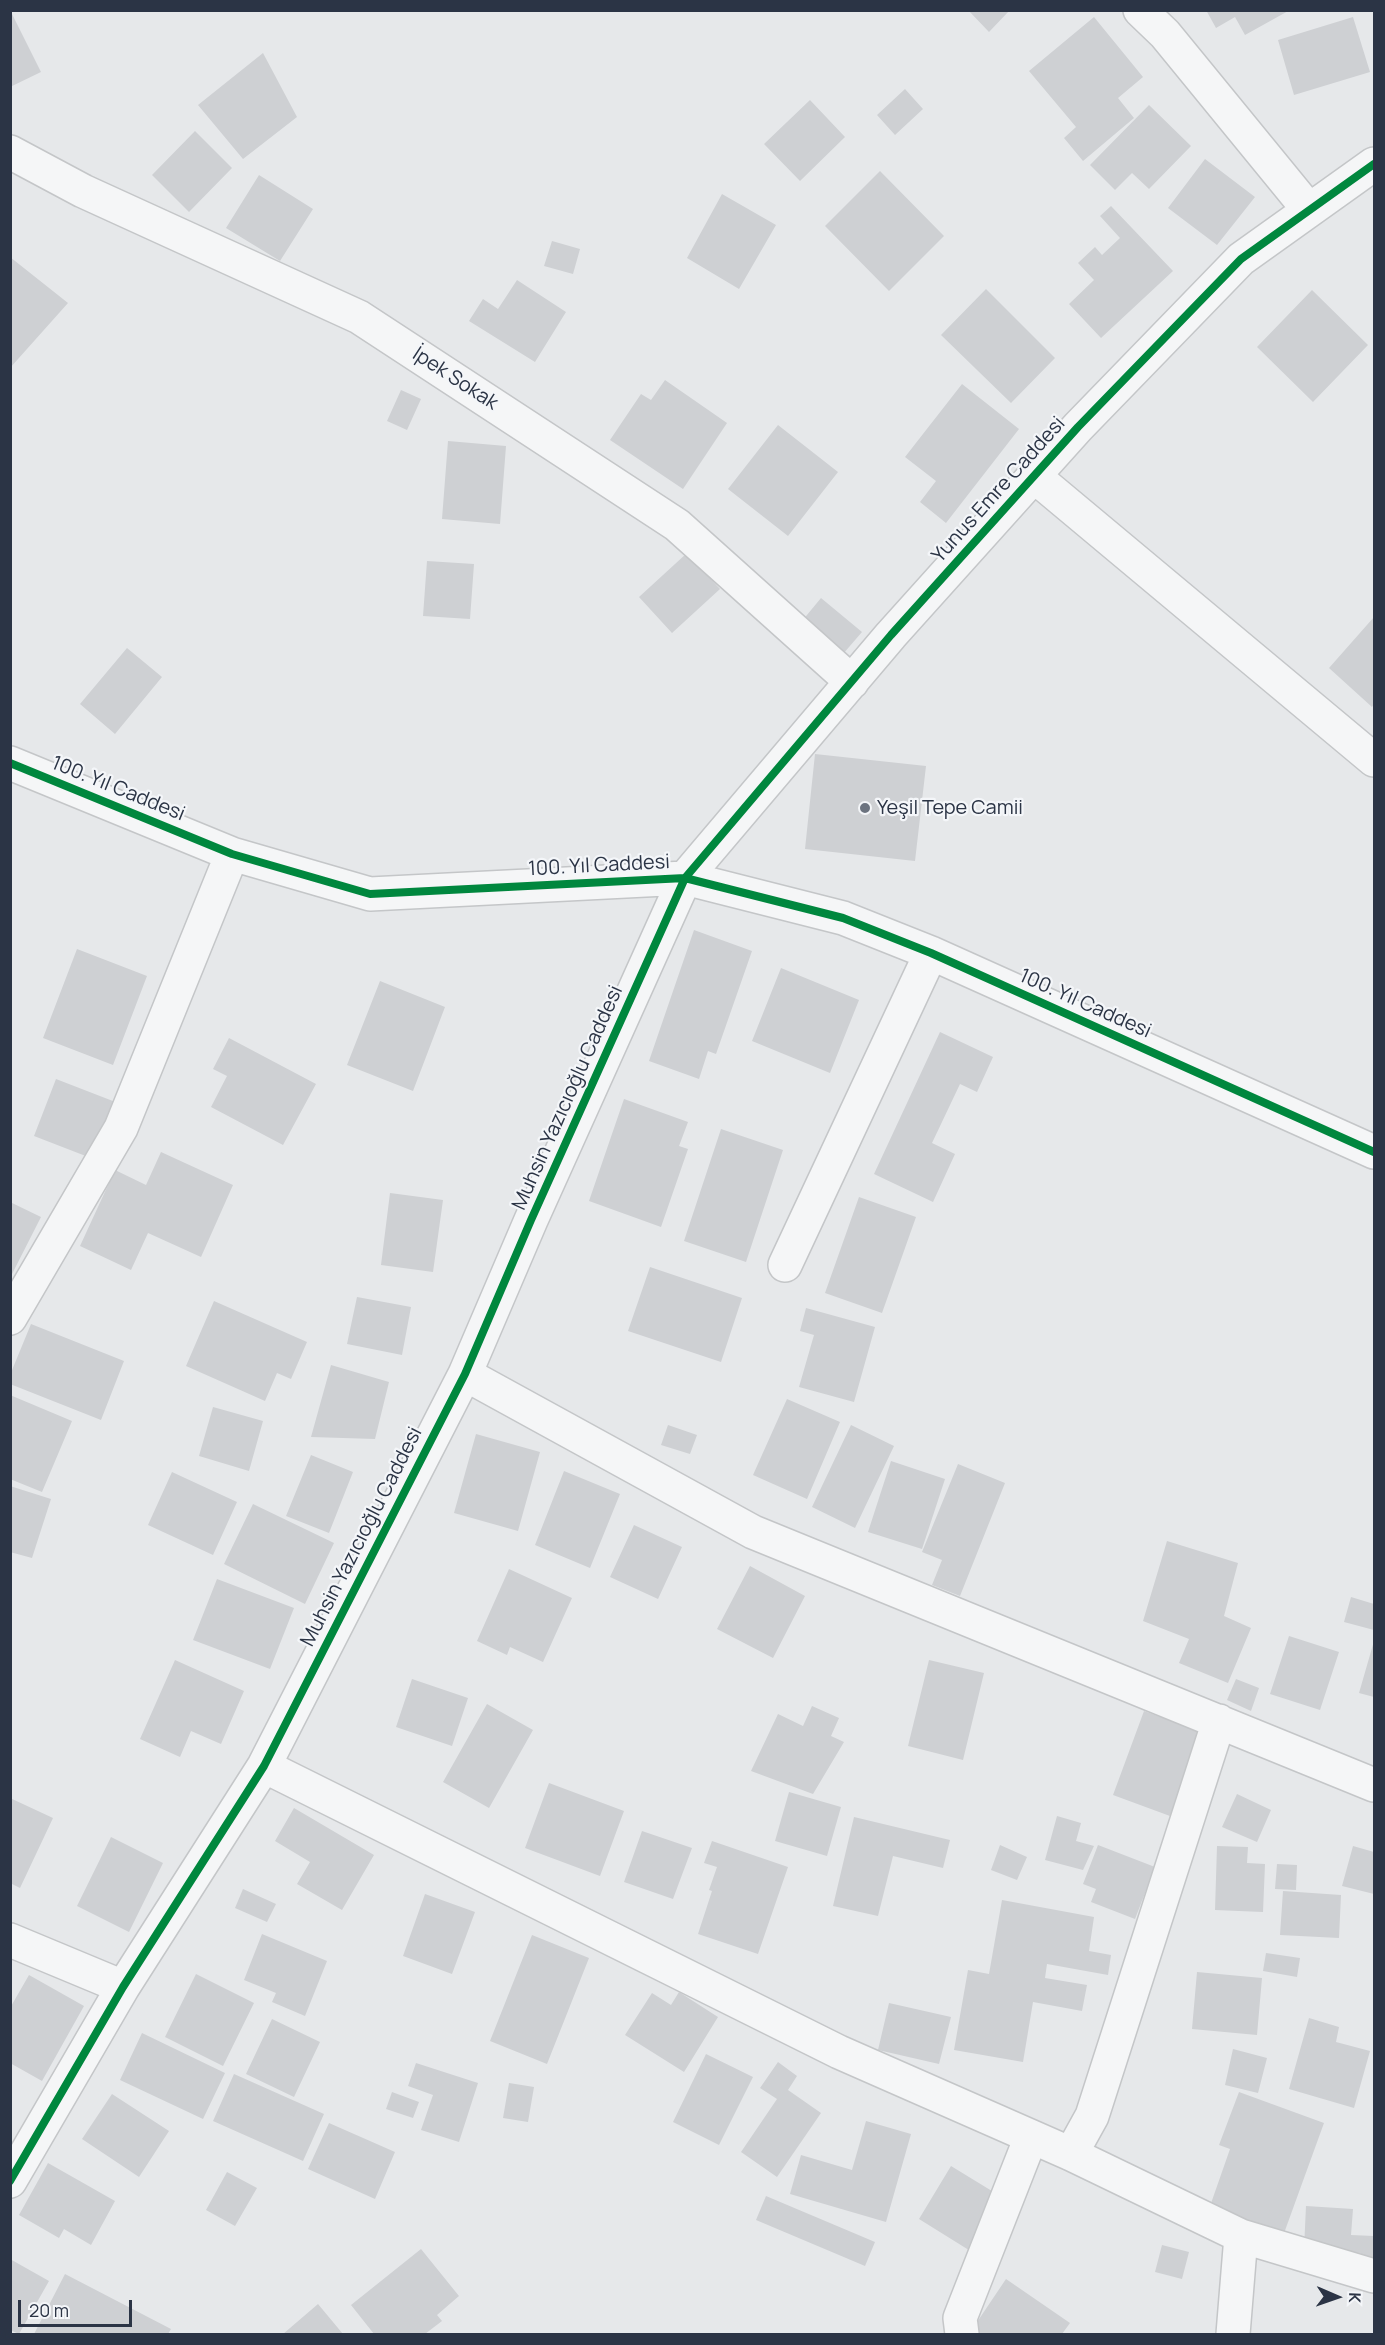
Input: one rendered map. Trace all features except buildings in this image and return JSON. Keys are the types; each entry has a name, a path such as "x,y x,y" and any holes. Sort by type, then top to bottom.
{"street":[{"path":"1140,10 1165,34 1309,210"},
{"name":"İpek Sokak","path":"10,152 83,191 359,316 677,525 852,682"},
{"name":"Yunus Emre Caddesi","path":"685,878 891,635 1078,427 1240,259 1374,164"},
{"path":"1034,476 1374,760"},
{"name":"100. Yıl Caddesi","path":"10,763 232,854 370,894 685,878 843,918 931,953 1374,1152"},
{"path":"10,1318 121,1128 232,854"},
{"name":"Muhsin Yazıcıoğlu Caddesi","path":"10,2181 123,1987 264,1766 465,1374 531,1220 685,878"},
{"path":"785,1265 931,953"},
{"path":"465,1374 753,1532 1374,1785"},
{"path":"1071,2154 1092,2115 1219,1721"},
{"path":"264,1766 839,2052 1071,2154 1241,2236 1374,2276"},
{"path":"10,1940 123,1987"},
{"path":"962,2334 960,2318 1031,2137"},
{"path":"1233,2334 1241,2236"}],"cycle path":[{"path":"10,2181 123,1987 264,1766 465,1374 531,1220 685,878 891,635 1078,427 1241,259 1374,164"},
{"path":"10,763 232,854 370,894 685,878 843,918 931,953 1374,1152"}],"place":[{"name":"Yeşil Tepe Camii","path":"865,808"}]}
